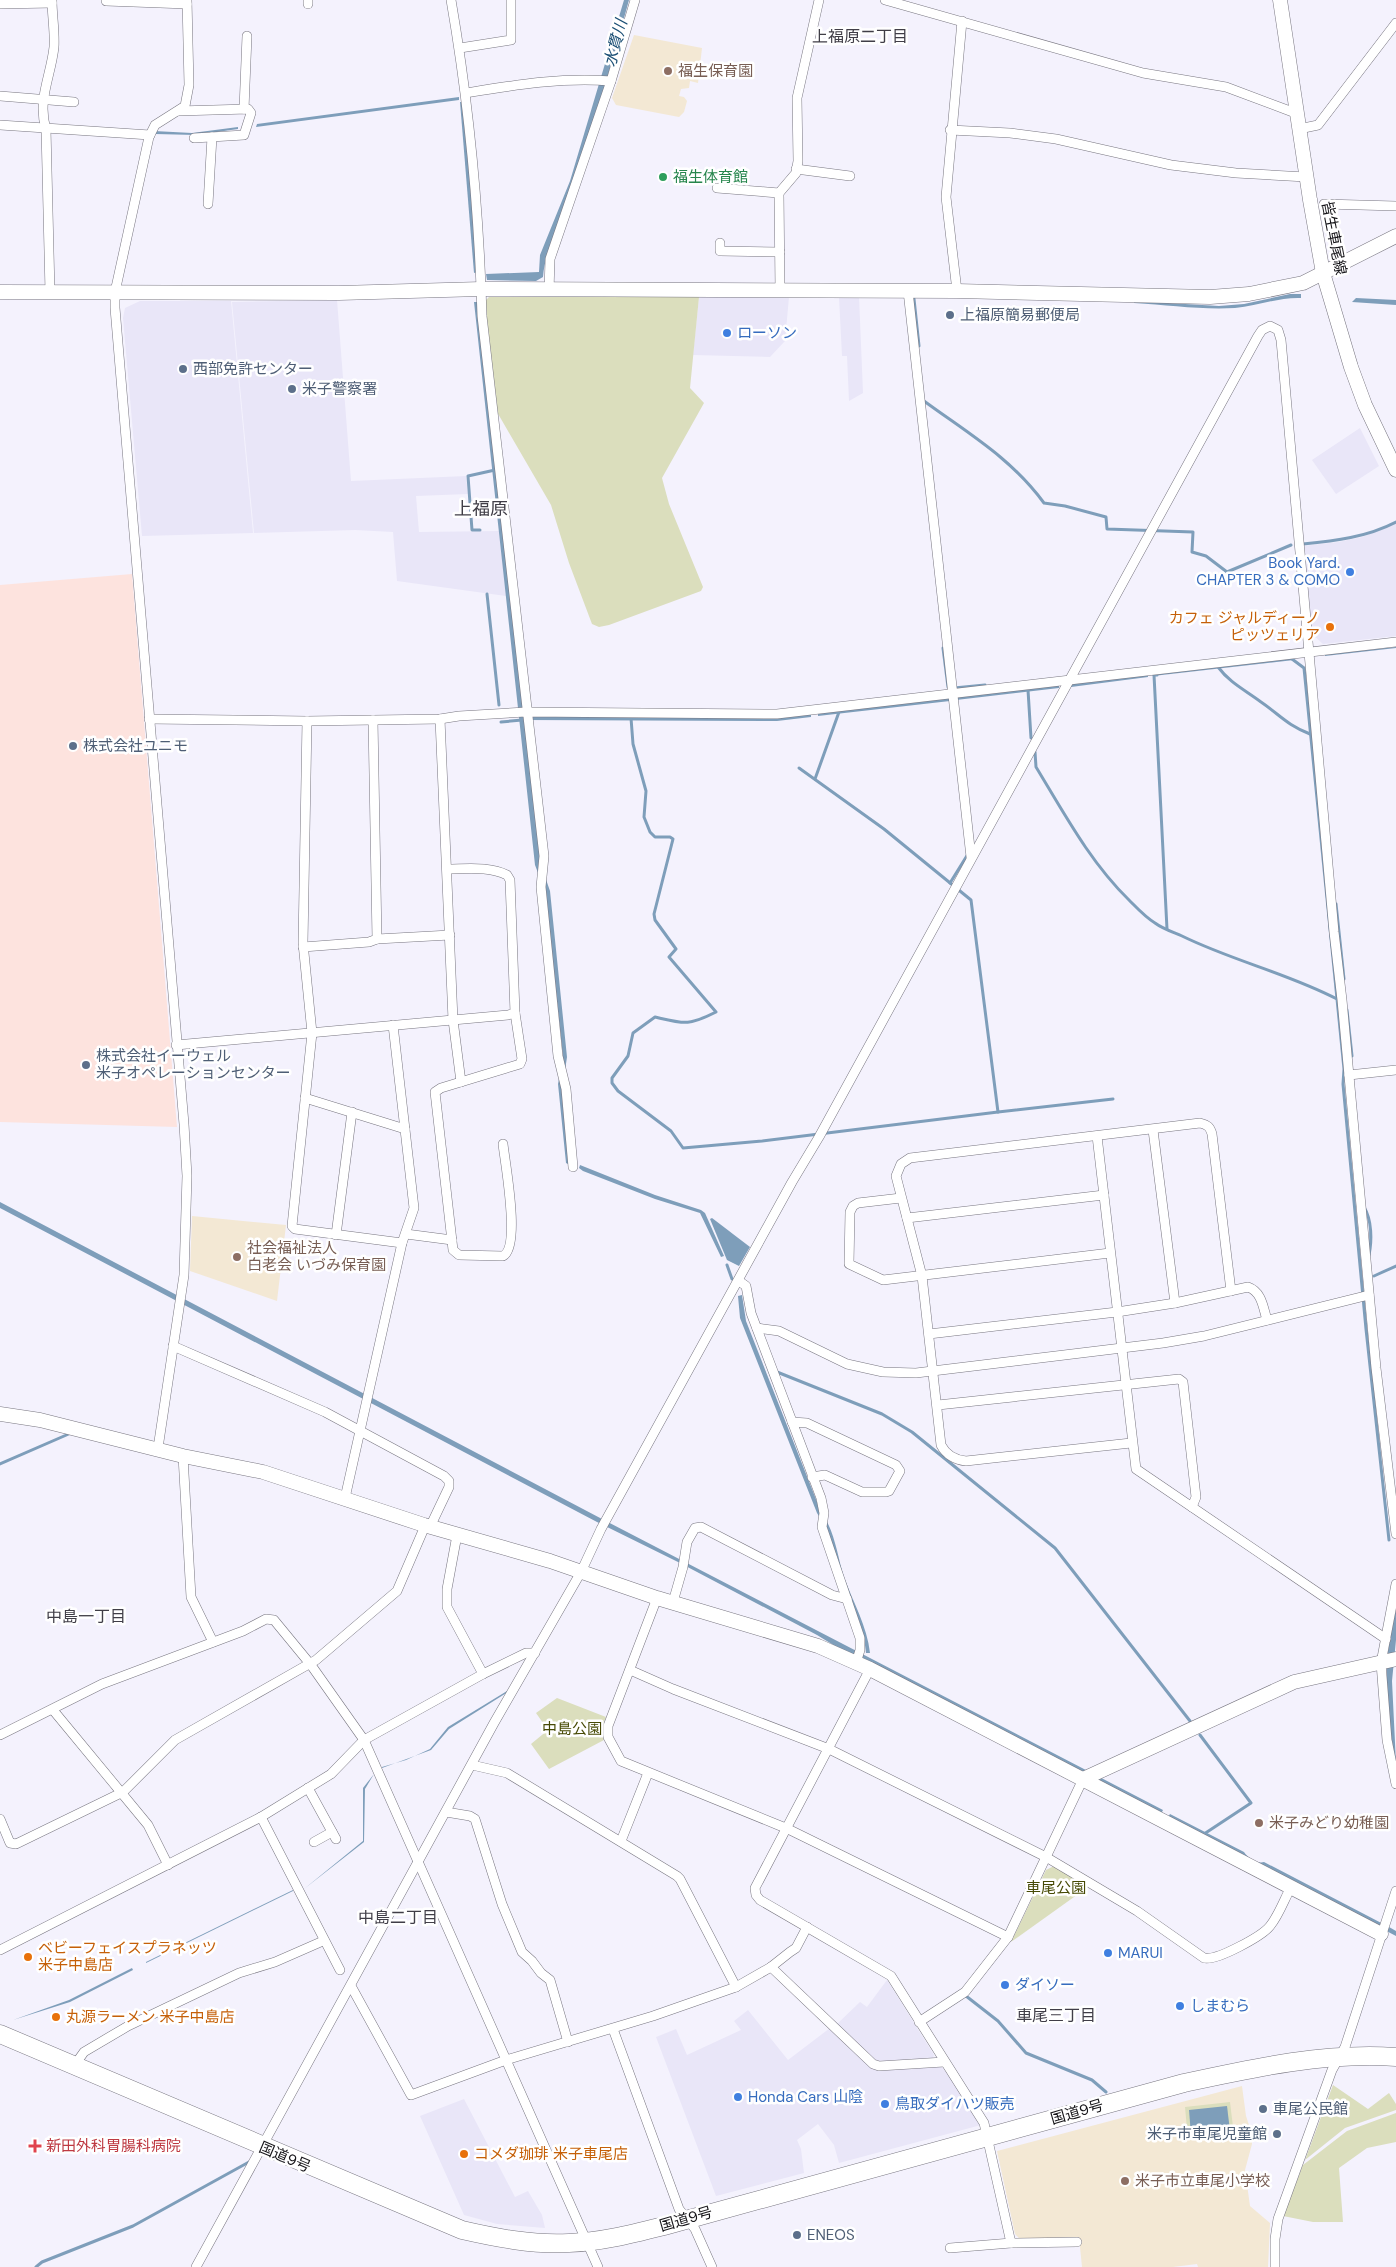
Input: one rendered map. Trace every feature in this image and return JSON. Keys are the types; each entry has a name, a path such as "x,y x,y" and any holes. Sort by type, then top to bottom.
{"highway":[{"name":"国道9号","path":"0,2034 262,2147 462,2230 534,2242 586,2242 614,2238 1184,2083 1245,2070 1340,2057 1396,2057"}],"street":[{"path":"451,0 466,93 482,316 544,867 541,887 560,1062 565,1079 573,1167"},
{"path":"460,48 511,40 511,0"},
{"path":"549,291 550,259 611,81 635,0"},
{"path":"780,291 779,193 796,173 797,98 819,0"},
{"path":"885,0 922,5 962,21 1143,72 1226,87 1298,114"},
{"name":"皆生車尾線","path":"1280,0 1306,177 1323,273 1350,367 1365,405 1396,470"},
{"path":"0,4 52,1 54,48 43,98 43,119 46,129 50,292"},
{"path":"106,1 187,2 189,85 185,106 155,125 150,135 115,292 187,1176 184,1275 158,1448"},
{"path":"957,291 946,197 950,130 962,21"},
{"path":"1299,129 1318,125 1396,23"},
{"path":"244,109 247,36"},
{"path":"466,93 546,81 611,81"},
{"path":"0,96 74,102"},
{"path":"178,110 248,109 252,117 244,135 194,138"},
{"path":"0,125 150,135"},
{"path":"950,130 1010,133 1056,139 1172,165 1306,177"},
{"path":"208,204 212,137"},
{"path":"796,169 850,176"},
{"path":"718,188 779,193"},
{"path":"1324,204 1396,206"},
{"path":"0,292 957,291 1210,297 1274,290 1302,283 1396,236"},
{"path":"720,242 720,250 780,252"},
{"path":"908,291 951,694 971,857"},
{"path":"196,2267 472,1765 581,1572 607,1519 792,1182 820,1137 971,857 1258,336 1262,330 1270,326 1278,330 1281,340 1334,932 1369,1295 1396,1534"},
{"path":"150,719 307,721 440,719 516,712 527,716 777,714 1396,642"},
{"path":"440,719 453,1020 461,1082"},
{"path":"373,720 377,939"},
{"path":"307,721 304,948 312,1033 292,1226 295,1229 336,1234 452,1240"},
{"path":"447,870 476,869 501,872 508,875 511,899 516,1012 522,1056 520,1064 436,1090 435,1098 452,1240 454,1252 462,1256 503,1256 507,1254 512,1225 504,1144"},
{"path":"304,948 369,942 377,939 450,935"},
{"path":"176,1045 453,1020 516,1012"},
{"path":"345,1498 404,1239 414,1208 393,1025"},
{"path":"1349,1075 1396,1070"},
{"path":"305,1098 405,1129"},
{"path":"336,1234 352,1112"},
{"path":"1132,1443 966,1461 959,1460 946,1452 942,1445 922,1276 896,1176 901,1164 910,1158 1200,1123 1206,1124 1210,1128 1231,1291"},
{"path":"1153,1130 1175,1303"},
{"path":"1097,1136 1136,1468 1386,1640"},
{"path":"907,1218 1104,1195"},
{"path":"901,1198 858,1203 853,1206 850,1212 849,1264 883,1280 1110,1254"},
{"path":"739,1281 746,1286 757,1328 821,1498 823,1518 860,1638 858,1656"},
{"path":"928,1334 1117,1312 1175,1303 1248,1287 1260,1296 1267,1320"},
{"path":"757,1328 779,1331 847,1364 868,1370 898,1374 1121,1348 1204,1336 1369,1295"},
{"path":"0,1819 10,1843 16,1844 123,1792 175,1740 311,1664 352,1632 397,1591 428,1526 450,1487 449,1481 325,1412 173,1346"},
{"path":"938,1405 1179,1379 1183,1382 1196,1497 1192,1508"},
{"path":"0,1414 40,1420 158,1448 183,1456 263,1472 428,1526 581,1572 657,1598 858,1656 870,1669 1290,1887 1383,1927"},
{"path":"792,1422 807,1423 896,1464 900,1471 889,1491 886,1492 862,1492 825,1475 812,1477"},
{"path":"183,1456 191,1597 213,1642"},
{"path":"672,1602 687,1542 695,1528 704,1528 832,1595 847,1599"},
{"path":"457,1535 447,1589 448,1607 483,1674"},
{"path":"1396,1584 1381,1663 1387,1740 1396,1784"},
{"path":"657,1598 608,1726 607,1733 621,1761 788,1829 1008,1937"},
{"path":"0,1735 102,1684 244,1631 266,1619 274,1620 311,1664 364,1740 598,2267"},
{"path":"0,1950 261,1817 331,1774 364,1740 483,1674 526,1653 535,1653"},
{"path":"919,2022 965,1992 1008,1937 1082,1779 1294,1682 1396,1659"},
{"path":"870,1669 788,1829 755,1888 755,1892 760,1900 891,1976 984,2123 1011,2243"},
{"path":"630,1670 673,1689 828,1749 1046,1857 1137,1911 1201,1957 1208,1959 1220,1956 1266,1930 1274,1920 1290,1887"},
{"path":"53,1710 123,1792 148,1825 168,1865"},
{"path":"472,1765 507,1773 621,1841 680,1880 736,1987"},
{"path":"621,1841 648,1773"},
{"path":"308,1788 334,1836 314,1842"},
{"path":"446,1812 470,1816 475,1820 502,1904 518,1944 522,1952 550,1980 568,2042"},
{"path":"261,1817 323,1941 340,1970"},
{"path":"1275,2267 1275,2239 1278,2219 1332,2070 1340,2057 1396,1891"},
{"path":"351,1986 411,2095 506,2060 613,2029 736,1987 771,1967 796,1948 806,1927"},
{"path":"74,2066 84,2052 128,2026 239,1973 274,1962 323,1941"},
{"path":"771,1967 873,2064 879,2066 944,2062"},
{"path":"613,2029 668,2183 679,2209 695,2229 712,2267"},
{"path":"950,2248 1011,2243 1077,2242"}],"shaded area":[{"path":"634,35 702,48 698,83 690,81 689,88 681,89 679,96 684,97 687,101 684,112 679,117 616,105 612,98"},
{"path":"859,296 863,393 849,401 847,356 842,356 839,297"},
{"path":"699,297 789,297 785,341 770,357 693,355"},
{"name":"米子警察署","path":"337,300 351,481 466,476 468,494 416,496 419,532 499,531 506,596 397,581 393,532 355,530 254,533 232,302"},
{"name":"西部免許センター","path":"140,301 231,301 253,533 142,536 123,318 125,308"},
{"path":"1360,428 1379,466 1336,494 1312,460"},
{"name":"Book Yard. CHAPTER 3 & COMO","path":"1396,523 1396,636 1323,644 1312,634 1302,546 1362,537"},
{"name":"株式会社ユニモ","path":"132,574 177,1127 0,1122 0,585"},
{"name":"社会福祉法人 白老会 いづみ保育園","path":"192,1216 286,1225 277,1301 190,1271"},
{"path":"887,1980 934,2055 932,2060 876,2062 835,2026 860,2002 867,2007"},
{"path":"748,2010 788,2060 830,2028 871,2067 941,2066 981,2125 839,2163 834,2145 818,2124 797,2140 801,2149 804,2173 716,2196 656,2037 676,2029 687,2055 741,2030 734,2021"},
{"name":"米子市立車尾小学校","path":"1242,2086 1246,2116 1252,2134 1252,2144 1245,2170 1250,2206 1270,2223 1268,2267 1198,2267 1197,2264 1173,2267 1082,2267 1079,2237 1021,2240 1015,2234 997,2151"},
{"name":"コメダ珈琲 米子車尾店","path":"464,2099 515,2197 528,2191 542,2215 545,2228 497,2224 464,2215 420,2116"}],"green space":[{"path":"489,297 699,297 690,388 704,403 662,478 669,504 703,587 701,591 609,625 599,627 592,624 569,563 551,505 497,412 486,316 486,300"},
{"name":"中島公園","path":"557,1698 606,1717 600,1733 604,1740 549,1769 531,1744 548,1730 536,1713"},
{"name":"車尾公園","path":"1054,1866 1088,1887 1011,1942 1046,1870"},
{"path":"1333,2085 1368,2109 1389,2093 1396,2104 1396,2110 1345,2128 1305,2160"},
{"path":"1230,2102 1234,2135 1188,2140 1185,2107"},
{"path":"1396,2113 1396,2142 1367,2148 1339,2168 1343,2222 1313,2222 1283,2216 1303,2165 1347,2131"}],"water":[{"name":"水貫川","path":"624,0 629,0 601,99 570,198 547,257 543,277 536,281 487,280 486,274 539,272 540,255 570,181"},
{"path":"459,97 459,100 256,127 257,124"},
{"path":"460,102 464,102 477,272 474,273"},
{"path":"238,127 238,129 196,135 155,134 154,131 192,133"},
{"path":"1290,294 1301,294 1301,298 1284,299 1235,308 1198,308 1134,303 1134,301 1219,306 1244,304"},
{"path":"1356,298 1396,300 1396,305 1352,302"},
{"path":"474,302 479,302 525,708 811,714 811,717 777,721 524,720 541,865 550,891 567,1057 563,1084 571,1161 568,1164 566,1163 558,1084 563,1057 545,891 535,865"},
{"path":"1396,648 1325,656 1325,654"},
{"path":"1293,658 1294,660 1153,676 1152,674"},
{"path":"1148,674 1148,677 1071,687 1070,684"},
{"path":"1059,685 1059,688 956,700 956,697"},
{"path":"949,698 950,701 818,716 818,713"},
{"path":"580,1165 655,1195 701,1210 705,1213 724,1256 721,1257 700,1213 655,1199 583,1171 579,1168"},
{"path":"0,1202 602,1519 1163,1810 1161,1814 835,1646 678,1562 597,1522 0,1208"},
{"path":"712,1218 750,1247 739,1266 727,1260 710,1219"},
{"path":"742,1295 746,1321 821,1512 833,1535 844,1577 866,1633 870,1653 866,1653 860,1623 828,1535 817,1513 740,1318 738,1296"},
{"path":"1396,1609 1396,1640 1392,1681 1396,1763 1389,1722 1387,1664"},
{"path":"508,1692 449,1729 431,1750 415,1756 430,1749 448,1727"},
{"path":"374,1774 365,1789 364,1842 304,1889 363,1841 363,1788"},
{"path":"1170,1814 1244,1852 1253,1860 1264,1862 1389,1927 1396,1931 1396,1936 1168,1817"},
{"path":"293,1891 146,1963 146,1962"},
{"path":"132,1968 133,1970 70,2002 13,2020 69,2000"},
{"path":"1227,2106 1230,2131 1191,2135 1189,2110"}],"waterway":[{"path":"914,299 919,346"},
{"path":"924,401 988,447 1018,473 1044,503 1065,506 1106,517 1107,529 1193,532 1192,552 1206,556 1227,572 1291,545"},
{"path":"480,530 472,530 468,476 495,470"},
{"path":"1303,544 1362,535 1396,522"},
{"path":"487,594 499,705"},
{"path":"943,648 948,687"},
{"path":"1292,659 1304,668 1344,1069 1343,1084 1366,1329 1389,1540"},
{"path":"1218,667 1233,682 1284,720 1310,734"},
{"path":"1157,675 1154,675 1167,929"},
{"path":"954,688 985,685"},
{"path":"1028,690 1031,738"},
{"path":"815,779 839,712"},
{"path":"631,718 633,744 646,791 644,817 650,832 655,837 670,837 673,839 654,914 655,920 676,949 669,957 716,1012 692,1022 680,1022 655,1017 633,1033 628,1056 612,1078 612,1083 618,1091 671,1131 683,1148 762,1141 998,1112"},
{"path":"501,722 522,720"},
{"path":"1035,752 1036,767 1090,853 1115,885 1148,918 1165,929 1201,945 1299,982 1337,999"},
{"path":"799,768 884,829 971,900 998,1112 1113,1099"},
{"path":"950,883 968,854"},
{"path":"1336,904 1344,979"},
{"path":"1347,1010 1352,1056"},
{"path":"1364,1207 1369,1218 1371,1231 1369,1255"},
{"path":"727,1265 732,1279"},
{"path":"1374,1276 1396,1266"},
{"path":"777,1372 882,1414 912,1432 1055,1548 1190,1721"},
{"path":"0,1464 71,1433"},
{"path":"1200,1735 1251,1803 1204,1834"},
{"path":"966,1996 998,2021 1026,2053 1092,2080 1106,2092"},
{"path":"36,2267 42,2262 133,2226 249,2162"}],"place":[{"name":"福生保育園","path":"668,71"},
{"name":"福生体育館","path":"663,177"},
{"name":"上福原簡易郵便局","path":"950,315"},
{"name":"ローソン","path":"727,333"},
{"name":"西部免許センター","path":"183,369"},
{"name":"米子警察署","path":"292,389"},
{"name":"Book Yard. CHAPTER 3 & COMO","path":"1350,572"},
{"name":"カフェ ジャルディーノ ピッツェリア","path":"1330,627"},
{"name":"株式会社ユニモ","path":"73,746"},
{"name":"株式会社イーウェル 米子オペレーションセンター","path":"86,1065"},
{"name":"社会福祉法人 白老会 いづみ保育園","path":"237,1257"},
{"name":"米子みどり幼稚園","path":"1259,1823"},
{"name":"MARUI","path":"1108,1953"},
{"name":"ベビーフェイスプラネッツ 米子中島店","path":"28,1957"},
{"name":"ダイソー","path":"1005,1985"},
{"name":"しまむら","path":"1180,2006"},
{"name":"丸源ラーメン 米子中島店","path":"56,2017"},
{"name":"Honda Cars 山陰","path":"738,2097"},
{"name":"鳥取ダイハツ販売","path":"885,2104"},
{"name":"車尾公民館","path":"1263,2109"},
{"name":"米子市車尾児童館","path":"1277,2134"},
{"name":"新田外科胃腸科病院","path":"35,2146"},
{"name":"コメダ珈琲 米子車尾店","path":"464,2154"},
{"name":"米子市立車尾小学校","path":"1125,2181"},
{"name":"ENEOS","path":"797,2235"}],"district":[{"name":"上福原二丁目","path":"860,36"},
{"name":"上福原","path":"481,509"},
{"name":"中島一丁目","path":"86,1616"},
{"name":"中島二丁目","path":"398,1917"},
{"name":"車尾三丁目","path":"1056,2015"}]}
